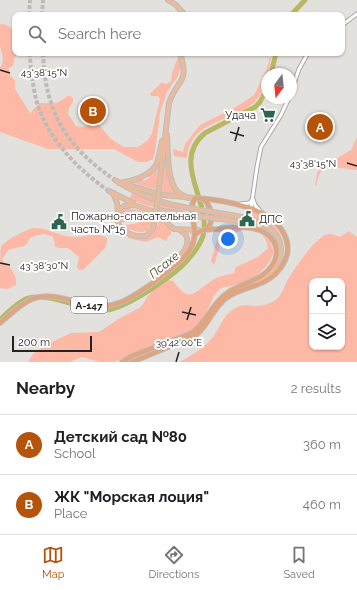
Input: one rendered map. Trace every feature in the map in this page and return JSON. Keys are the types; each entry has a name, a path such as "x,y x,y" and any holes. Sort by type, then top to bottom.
{"highway":[{"path":"132,362 195,336 201,331 223,301 237,292 264,282 275,274 286,258 288,248 286,237 282,230 263,214 238,204 195,198"},
{"name":"А-147","path":"0,323 32,299 55,297 95,306 112,305 124,301 139,292 175,264 190,249 195,232 192,204 195,198"},
{"path":"204,199 210,208 211,223 204,230"},
{"path":"210,208 216,200"},
{"path":"195,224 204,230"},
{"path":"122,362 132,356 192,333 199,327 224,295 265,273 273,264 277,251 275,243 266,232 238,227 195,232"}],"main road":[{"path":"168,0 176,5 182,12"},
{"path":"113,193 117,203 118,212 116,217 123,230 136,236 146,236 150,233 153,229 155,220 170,99 184,78 184,66 181,56"},
{"path":"117,182 132,181 154,167 157,162 166,125"},
{"path":"166,125 168,160 172,183 178,192 188,198"},
{"path":"117,182 163,195 195,198"},
{"path":"117,182 144,196 161,202 248,219 264,225 274,234 280,245 281,255 278,265 265,279 237,292"},
{"path":"109,191 142,207 161,214 172,228 195,232"},
{"path":"118,212 124,206 129,205 188,215 239,221 252,225 266,232"},
{"path":"175,264 185,251 188,243 186,235 179,230"}],"street":[{"path":"345,23 357,14"},
{"path":"297,75 306,56"},
{"path":"251,208 261,148 286,104"},
{"path":"238,204 249,203 253,199"},
{"path":"253,199 263,214"}],"shaded area":[{"path":"0,24 10,27 12,30 12,56 16,56 13,66 9,68 9,74 15,81 15,89 30,113 40,103 58,102 67,96 70,96 73,98 73,102 69,108 68,114 76,126 82,127 95,124 99,125 111,139 124,147 138,147 148,140 152,133 160,99 158,96 151,96 150,94 161,83 167,84 171,81 176,62 179,56 184,56 178,76 167,92 160,113 153,159 147,162 138,162 114,149 48,149 0,132 0,67 2,65 3,58 0,46"},
{"path":"269,58 271,58 269,68 267,68"},
{"path":"261,81 261,93 248,107 238,113 215,122 196,135 190,145 187,158 174,156 173,149 183,152 185,144 200,125 236,107 254,95"},
{"path":"357,137 357,170 327,168 320,173 316,186 317,173 321,168 351,150"},
{"path":"165,149 168,178 177,194 162,193"},
{"path":"159,162 156,189 132,183 141,178 144,181 149,178 147,175"},
{"path":"132,193 154,202 186,211 180,212 166,210 142,204 129,199"},
{"path":"128,208 154,214 148,230 141,232 125,228 125,225 139,222 143,213 135,211 133,217 137,218 137,220 119,223 118,215 123,209"},
{"path":"250,210 258,213 269,221 275,227 283,240 284,247 281,261 272,275 277,267 280,242 265,224 253,218 253,215 249,214"},
{"path":"160,216 171,231 171,235 169,235 166,241 158,237 146,242 128,238 127,234 140,237 149,236 156,229"},
{"path":"32,228 43,229 73,237 99,235 107,238 107,242 105,248 83,270 79,270 77,267 79,257 68,248 58,248 55,246 52,236 44,234 30,238 24,246 8,250 2,260 14,274 16,285 8,289 0,288 1,247 3,244 20,233"},
{"path":"241,229 242,231 225,235 214,265 211,261 219,233 221,231"},
{"path":"349,231 357,237 357,362 179,362 206,345 216,333 229,312 233,309 247,305 261,305 276,300 287,281 312,246 324,236 329,234 340,237"},
{"path":"263,235 273,249 271,259 268,264 251,279 220,289 216,293 203,317 191,332 114,362 100,362 82,357 70,362 28,362 33,354 44,346 71,333 99,332 120,318 141,307 158,284 168,280 173,281 184,293 192,294 215,279 234,273 236,267 258,257 268,248"}],"waterway":[{"name":"Псахе","path":"294,12 305,0"},
{"name":"Псахе","path":"272,68 275,56"},
{"name":"Псахе","path":"0,320 25,299 35,297 55,299 93,310 107,310 115,308 135,299 167,278 182,266 194,252 203,236 204,223 202,210 191,169 191,157 195,144 205,133 255,107 261,100"}],"tunnel":[{"path":"29,12 30,0"},
{"path":"42,12 43,0"},
{"path":"30,56 36,99 47,126 55,139 74,162 109,191"},
{"path":"43,56 48,93 61,126 83,155 115,180"}],"place":[{"name":"ЖК \"Морская лоция\"","path":"93,111"},
{"name":"Удача","path":"268,115"},
{"name":"Детский сад №80","path":"320,127"},
{"name":"ДПС","path":"247,219"},
{"name":"Пожарно-спасательная часть №15","path":"59,222"}]}
